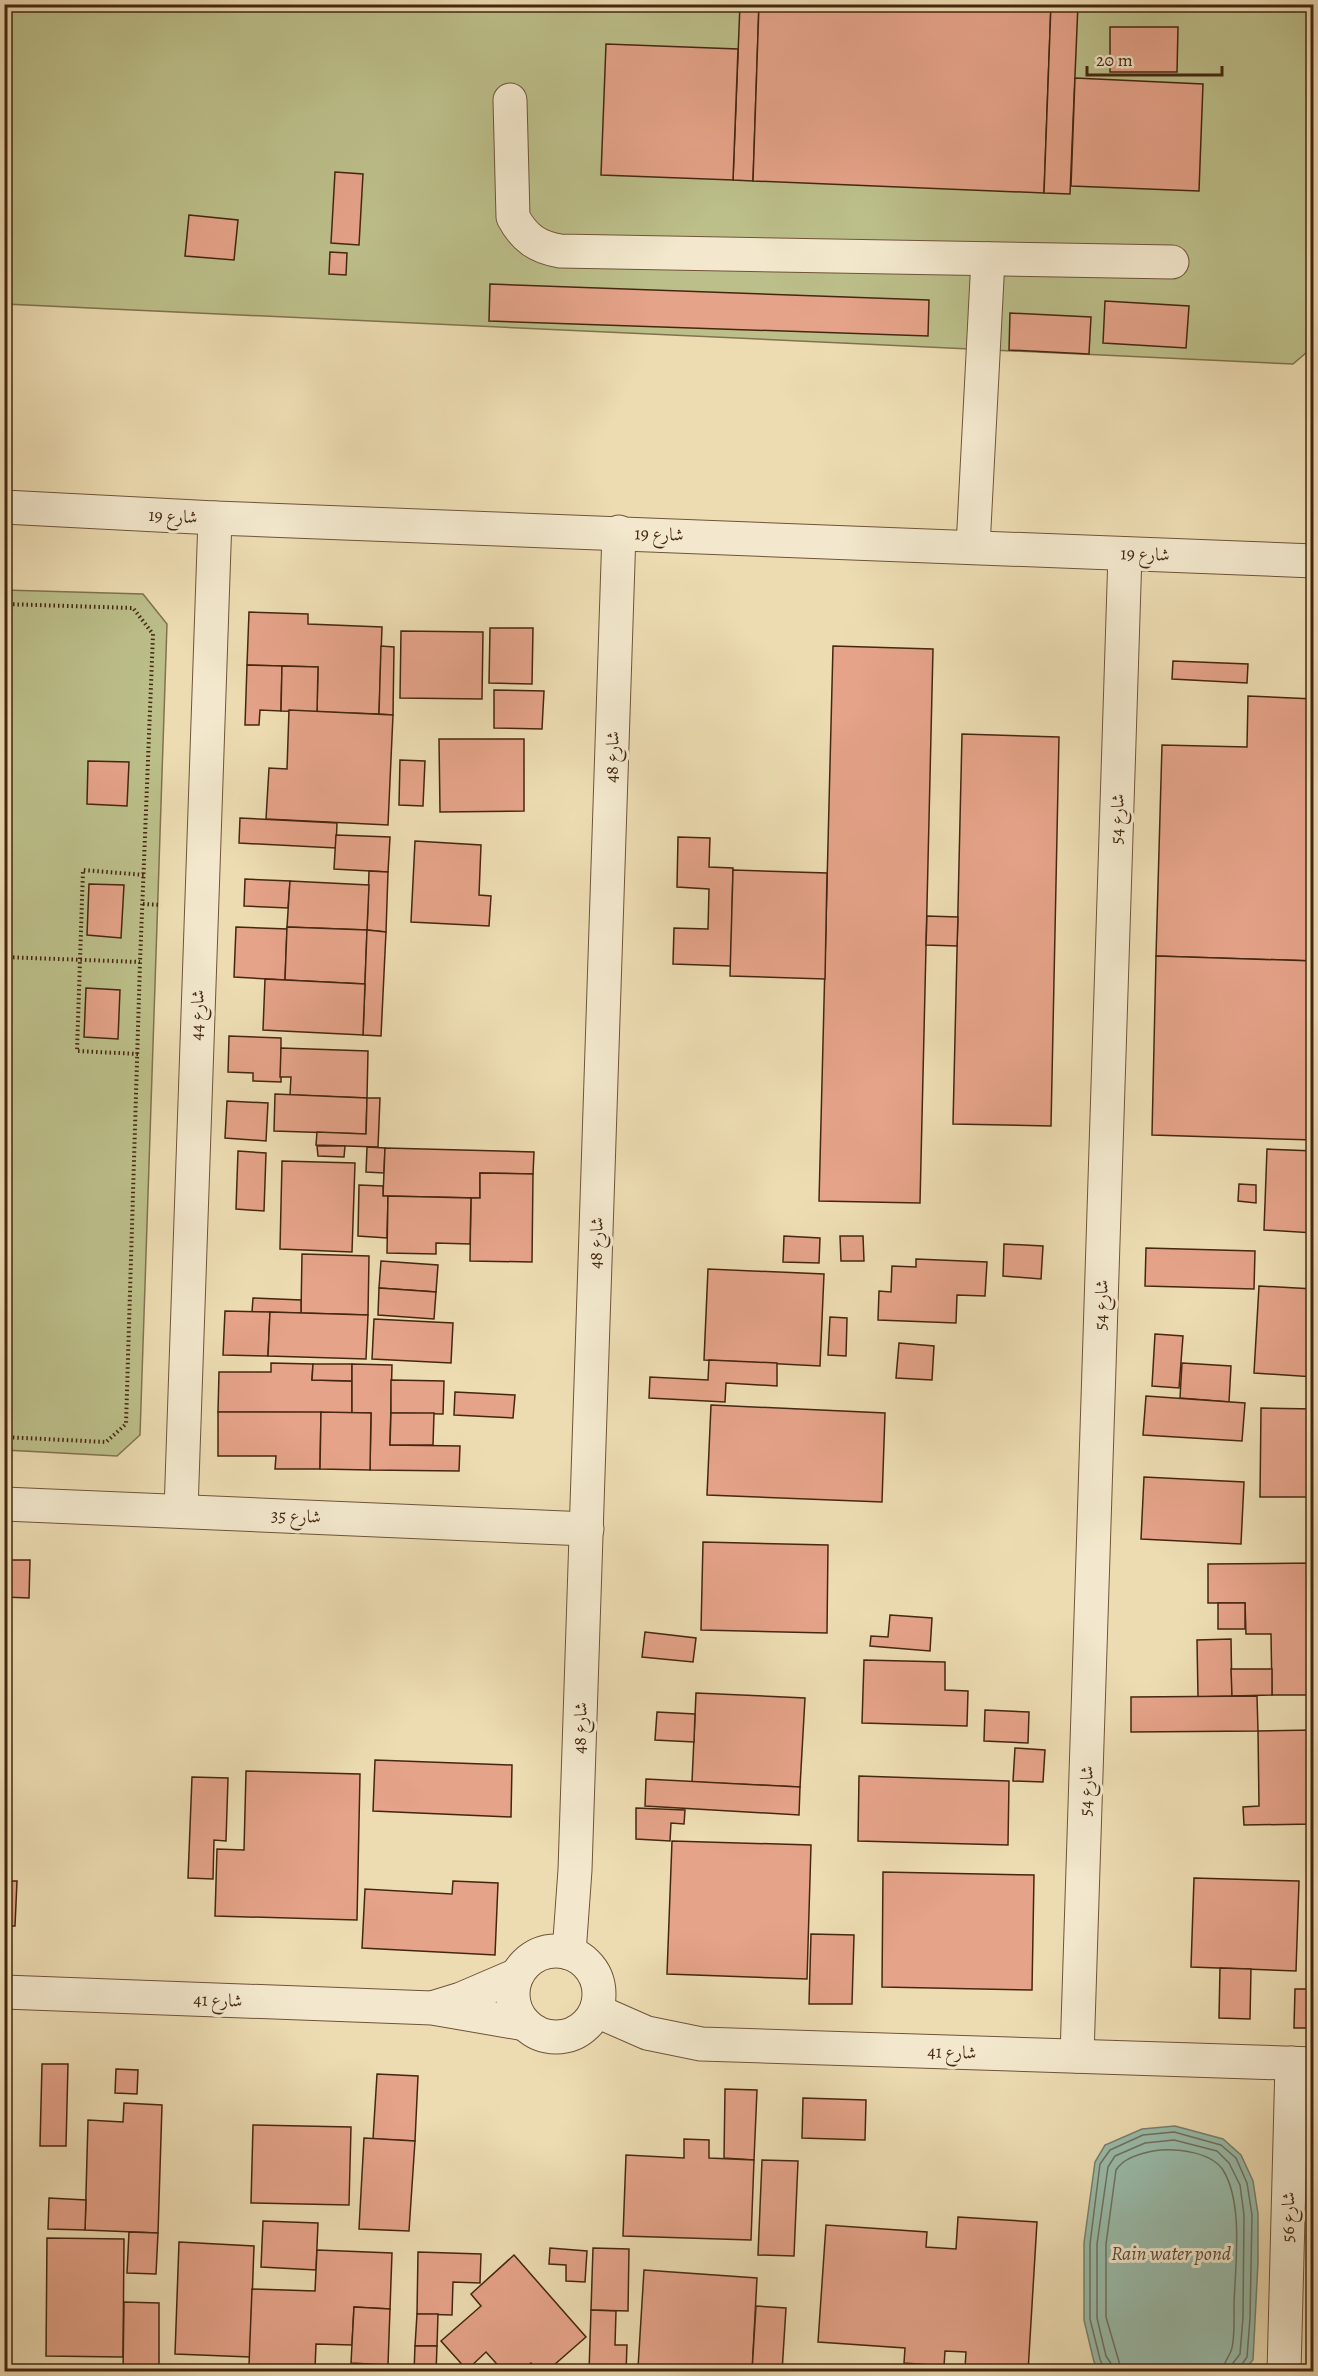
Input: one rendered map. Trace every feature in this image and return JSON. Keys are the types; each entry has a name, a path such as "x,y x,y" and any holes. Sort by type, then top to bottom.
{"street":[{"path":"510,100 513,217 520,230 531,241 545,248 572,251 1172,262"},
{"path":"973,547 988,259"},
{"name":"شارع 19","path":"4,507 215,518 619,532 1314,561"},
{"name":"شارع 44","path":"181,1511 215,518"},
{"name":"شارع 48","path":"568,1953 575,1870 619,532"},
{"name":"شارع 54","path":"1077,2056 1125,554"},
{"name":"شارع 35","path":"4,1504 587,1528"},
{"path":"554,1950 568,1953 579,1957 595,1975 600,1998 597,2011 591,2021 571,2036 546,2037 535,2032 517,2014 513,2001 513,1987 517,1975 526,1962 538,1954 554,1950"},
{"name":"شارع 41","path":"432,2008 461,1999 517,1975"},
{"name":"شارع 41","path":"4,1992 432,2008 525,2024"},
{"name":"شارع 41","path":"597,2011 647,2033 701,2044 1303,2064"},
{"name":"شارع 56","path":"1284,2372 1303,2064"}],"path":[{"path":"4,604 133,608 153,634 126,1424 106,1442 4,1437"},
{"path":"138,1054 77,1051 83,870 144,875"},
{"path":"4,957 140,962"}],"green space":[{"path":"4,5 1313,5 1313,347 1293,364 5,304"},
{"path":"4,590 143,594 167,624 140,1435 117,1456 5,1450"}],"water":[{"name":"Rain water pond","path":"1175,2126 1223,2139 1241,2155 1253,2181 1258,2214 1258,2262 1253,2360 1243,2371 1101,2371 1094,2362 1084,2320 1084,2243 1095,2162 1105,2145 1142,2129"}],"building":[{"path":"740,4 759,4 753,181 733,180"},
{"path":"759,4 1051,4 1044,193 753,181"},
{"path":"1051,4 1078,4 1070,194 1044,193"},
{"path":"1110,27 1178,27 1177,72 1110,72"},
{"path":"606,44 738,49 733,180 601,175"},
{"path":"1075,78 1203,84 1199,191 1071,186"},
{"path":"335,172 363,174 359,245 331,243"},
{"path":"189,215 238,220 234,260 185,256"},
{"path":"330,252 347,253 346,275 329,274"},
{"path":"490,284 929,300 928,336 489,321"},
{"path":"1105,301 1189,306 1186,348 1103,343"},
{"path":"1010,313 1091,317 1089,354 1009,350"},
{"path":"249,612 308,614 308,624 382,627 379,714 317,712 318,667 247,665"},
{"path":"490,628 533,628 532,684 489,683"},
{"path":"401,631 483,632 482,699 400,698"},
{"path":"381,646 394,647 393,715 379,714"},
{"path":"833,646 933,649 920,1203 819,1201"},
{"path":"1173,661 1248,664 1247,683 1172,679"},
{"path":"247,665 282,666 281,711 260,710 259,725 245,725"},
{"path":"282,666 318,667 317,712 281,711"},
{"path":"494,690 544,691 542,729 494,728"},
{"path":"1248,696 1314,699 1314,961 1156,956 1162,745 1247,747"},
{"path":"289,710 393,715 388,825 266,819 269,768 287,769"},
{"path":"962,734 1059,737 1051,1126 953,1124"},
{"path":"439,739 524,739 524,811 440,812"},
{"path":"400,760 425,761 423,806 399,805"},
{"path":"88,761 129,762 127,806 87,804"},
{"path":"240,818 337,823 336,848 239,843"},
{"path":"336,835 390,837 388,872 334,869"},
{"path":"678,837 710,838 709,867 733,868 731,966 673,964 674,928 708,929 709,889 677,887"},
{"path":"415,841 481,845 479,895 491,896 489,926 411,922"},
{"path":"733,870 827,873 825,979 730,976"},
{"path":"369,871 388,872 386,932 367,930"},
{"path":"245,879 290,881 288,908 244,906"},
{"path":"290,881 369,885 367,930 287,927"},
{"path":"89,884 124,885 121,938 87,935"},
{"path":"927,916 958,917 957,946 926,945"},
{"path":"236,927 287,929 285,980 234,977"},
{"path":"287,927 367,930 365,984 285,980"},
{"path":"367,930 386,932 381,1036 363,1035"},
{"path":"1156,956 1314,961 1314,1140 1152,1135"},
{"path":"265,979 365,984 363,1035 263,1030"},
{"path":"86,988 120,990 118,1039 84,1037"},
{"path":"229,1036 281,1038 281,1082 253,1081 253,1073 228,1072"},
{"path":"281,1048 368,1051 367,1098 290,1095 291,1077 280,1077"},
{"path":"275,1094 367,1098 366,1134 274,1131"},
{"path":"367,1098 380,1098 378,1147 316,1145 317,1132 366,1134"},
{"path":"227,1101 268,1103 266,1141 225,1138"},
{"path":"317,1146 345,1146 344,1157 318,1156"},
{"path":"367,1147 385,1148 384,1173 366,1172"},
{"path":"385,1148 534,1152 533,1174 480,1173 480,1198 383,1196"},
{"path":"1267,1149 1314,1151 1314,1233 1264,1230"},
{"path":"238,1151 266,1153 264,1211 236,1209"},
{"path":"282,1161 355,1163 352,1252 280,1249"},
{"path":"480,1173 533,1174 532,1262 470,1261 471,1198 480,1198"},
{"path":"1239,1184 1256,1185 1256,1203 1238,1201"},
{"path":"359,1185 383,1186 383,1196 388,1196 387,1238 358,1236"},
{"path":"388,1196 471,1198 470,1244 436,1243 436,1254 387,1253"},
{"path":"784,1236 820,1238 819,1263 783,1262"},
{"path":"840,1236 863,1236 864,1261 841,1261"},
{"path":"1004,1244 1043,1246 1041,1279 1003,1276"},
{"path":"1146,1248 1255,1251 1254,1289 1145,1286"},
{"path":"302,1254 369,1256 368,1315 301,1313"},
{"path":"916,1259 987,1262 985,1296 957,1295 956,1323 878,1320 879,1291 891,1292 892,1266 916,1267"},
{"path":"381,1261 438,1265 436,1292 379,1288"},
{"path":"708,1269 824,1274 820,1366 704,1360"},
{"path":"1259,1286 1314,1289 1314,1377 1254,1373"},
{"path":"379,1288 436,1292 434,1319 378,1315"},
{"path":"253,1298 301,1300 301,1313 252,1312"},
{"path":"225,1311 270,1312 268,1356 223,1355"},
{"path":"270,1312 368,1315 366,1359 268,1356"},
{"path":"830,1317 847,1318 846,1356 828,1355"},
{"path":"374,1319 453,1323 451,1363 372,1359"},
{"path":"1155,1334 1183,1336 1179,1388 1152,1386"},
{"path":"899,1343 934,1346 932,1380 896,1378"},
{"path":"709,1360 777,1363 777,1386 726,1383 725,1402 649,1398 650,1377 708,1380"},
{"path":"271,1363 313,1364 312,1380 352,1381 352,1413 218,1412 219,1372 271,1372"},
{"path":"1182,1363 1231,1366 1229,1402 1180,1398"},
{"path":"313,1364 352,1364 352,1381 312,1380"},
{"path":"352,1364 392,1365 390,1445 460,1446 459,1471 370,1470 371,1413 352,1413"},
{"path":"391,1380 444,1381 443,1414 391,1413"},
{"path":"455,1392 515,1395 513,1418 454,1415"},
{"path":"1146,1396 1245,1403 1242,1441 1143,1435"},
{"path":"711,1405 885,1413 882,1502 707,1495"},
{"path":"1261,1408 1314,1409 1314,1497 1260,1497"},
{"path":"218,1412 321,1412 320,1469 275,1469 276,1456 218,1456"},
{"path":"321,1412 371,1413 370,1470 320,1469"},
{"path":"391,1413 434,1413 433,1445 390,1445"},
{"path":"1144,1477 1244,1482 1241,1544 1141,1539"},
{"path":"703,1542 828,1545 827,1633 701,1630"},
{"path":"4,1560 30,1560 29,1598 4,1597"},
{"path":"1314,1563 1314,1695 1272,1695 1271,1634 1246,1634 1245,1603 1208,1603 1208,1564"},
{"path":"1218,1603 1245,1603 1245,1629 1218,1629"},
{"path":"890,1615 932,1618 930,1651 870,1646 871,1636 888,1637"},
{"path":"4,1631 8,1631 4,1702"},
{"path":"645,1632 696,1638 693,1662 642,1657"},
{"path":"1231,1639 1232,1696 1198,1697 1197,1640"},
{"path":"864,1660 945,1662 945,1690 968,1691 967,1726 862,1723"},
{"path":"1231,1669 1272,1669 1272,1695 1232,1696"},
{"path":"696,1693 805,1698 800,1787 692,1782"},
{"path":"1257,1696 1258,1731 1131,1732 1131,1697"},
{"path":"985,1710 1029,1712 1028,1743 984,1741"},
{"path":"657,1712 695,1714 694,1742 655,1740"},
{"path":"1314,1730 1314,1824 1244,1825 1243,1807 1259,1806 1258,1731"},
{"path":"1015,1748 1045,1750 1043,1782 1013,1781"},
{"path":"4,1757 7,1757 6,1849 4,1849"},
{"path":"375,1760 512,1765 511,1817 373,1811"},
{"path":"246,1771 360,1774 357,1920 215,1916 217,1849 244,1850"},
{"path":"859,1776 1009,1781 1008,1845 858,1841"},
{"path":"192,1777 228,1778 226,1841 214,1840 213,1879 188,1878"},
{"path":"646,1779 800,1787 799,1815 645,1806"},
{"path":"636,1808 685,1810 684,1824 671,1823 670,1841 636,1839"},
{"path":"672,1841 811,1845 807,1979 667,1974"},
{"path":"883,1872 1034,1875 1032,1990 882,1987"},
{"path":"1312,1872 1314,1873 1314,1948 1311,1948"},
{"path":"1194,1878 1299,1881 1296,1971 1191,1967"},
{"path":"4,1881 17,1881 15,1926 4,1926"},
{"path":"453,1881 498,1883 495,1955 362,1948 365,1889 452,1894"},
{"path":"811,1934 854,1935 852,2004 809,2004"},
{"path":"1220,1968 1251,1969 1250,2019 1219,2018"},
{"path":"1295,1989 1314,1989 1314,2028 1294,2028"},
{"path":"42,2064 68,2064 66,2146 40,2146"},
{"path":"116,2069 138,2070 137,2094 115,2093"},
{"path":"377,2074 418,2076 415,2141 373,2139"},
{"path":"725,2089 757,2090 754,2160 724,2158"},
{"path":"803,2098 866,2100 865,2140 802,2138"},
{"path":"124,2103 162,2105 158,2233 85,2230 88,2120 123,2122"},
{"path":"253,2125 351,2127 349,2205 251,2203"},
{"path":"364,2138 415,2141 409,2231 359,2229"},
{"path":"684,2139 709,2140 709,2158 754,2160 751,2240 623,2236 626,2155 684,2158"},
{"path":"762,2160 798,2161 794,2256 758,2255"},
{"path":"49,2198 86,2200 85,2230 48,2229"},
{"path":"958,2217 1037,2222 1028,2372 965,2368 966,2352 945,2351 944,2366 904,2363 905,2348 818,2342 826,2225 927,2232 926,2247 956,2249"},
{"path":"263,2221 318,2223 316,2270 261,2267"},
{"path":"129,2232 158,2233 156,2274 127,2273"},
{"path":"47,2238 124,2239 123,2357 46,2356"},
{"path":"179,2242 254,2246 250,2357 175,2354"},
{"path":"550,2248 587,2251 585,2282 566,2281 566,2265 549,2264"},
{"path":"593,2248 629,2249 628,2311 591,2310"},
{"path":"317,2250 392,2253 390,2309 354,2307 352,2345 316,2344 315,2368 249,2365 252,2289 315,2291"},
{"path":"418,2252 481,2254 480,2283 453,2282 452,2315 417,2314"},
{"path":"514,2255 586,2337 546,2372 539,2372 531,2363 521,2372 504,2372 486,2352 467,2370 441,2341 481,2306 471,2294"},
{"path":"644,2270 757,2278 752,2372 698,2372 638,2368"},
{"path":"124,2302 159,2303 159,2372 123,2372"},
{"path":"756,2306 786,2308 782,2372 752,2372"},
{"path":"354,2307 390,2309 388,2365 351,2363"},
{"path":"591,2310 616,2311 615,2345 627,2345 626,2372 589,2372"},
{"path":"417,2314 438,2314 437,2346 415,2346"},
{"path":"415,2346 437,2346 436,2372 414,2372"}]}
